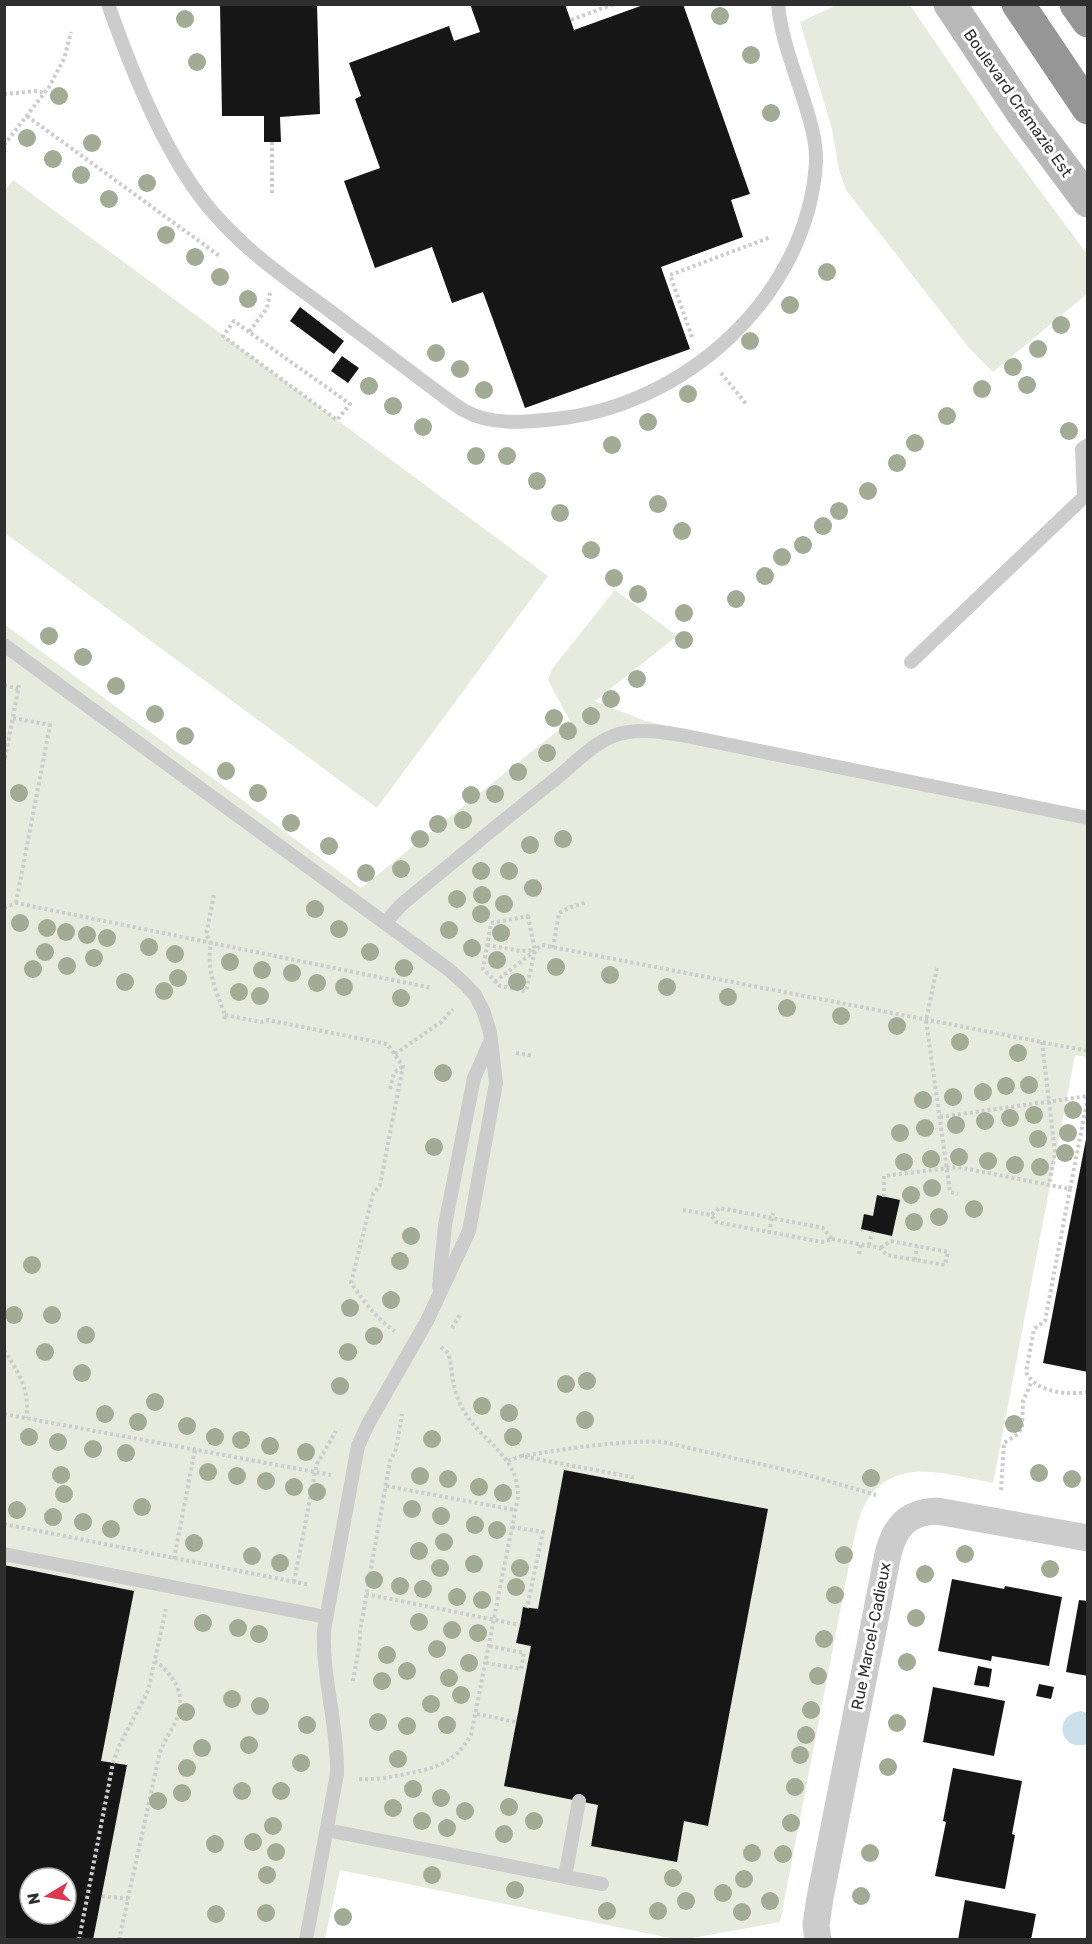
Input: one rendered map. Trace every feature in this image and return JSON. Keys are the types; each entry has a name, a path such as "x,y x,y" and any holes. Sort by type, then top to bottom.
{"highway":[{"path":"1018,4 1088,108"},
{"path":"1076,4 1088,21"}],"main road":[{"name":"Boulevard Crémazie Est","path":"950,4 1021,111 1088,201"}],"street":[{"name":"Rue Marcel-Cadieux","path":"818,1940 816,1925 820,1898 888,1554 896,1533 906,1519 914,1514 923,1511 937,1511 1088,1538"}],"lane":[{"path":"108,4 166,141 195,189 218,219 280,274 443,396 467,412 501,422 574,417 644,396 678,377 714,352 742,327 773,286 794,249 805,221 816,162 810,121 784,37 778,4"},
{"path":"911,662 1084,497 1082,450 1088,444"},
{"path":"4,645 448,969 475,995 488,1022 496,1083 469,1231 427,1321 368,1424 358,1446 326,1617 324,1652 337,1754 335,1788 306,1940"},
{"path":"385,923 401,905 543,788 599,744 622,733 657,732 686,736 1088,818"},
{"path":"438,1297 445,1225 474,1078 490,1041"},
{"path":"4,1554 326,1617"},
{"path":"565,1877 579,1801"},
{"path":"327,1830 602,1884"}],"path":[{"path":"571,20 614,4"},
{"path":"4,145 45,93 64,59 71,32"},
{"path":"4,94 37,91 45,93"},
{"path":"27,116 224,260"},
{"path":"4,135 9,139"},
{"path":"272,142 272,195"},
{"path":"693,339 670,274 771,237"},
{"path":"249,332 267,308 270,294 261,287"},
{"path":"234,321 249,332 293,361 350,404 337,420 223,336 234,321"},
{"path":"4,685 19,689"},
{"path":"4,764 17,696"},
{"path":"14,718 51,725 16,903"},
{"path":"214,895 206,935 211,943 209,965 225,1015 224,1022"},
{"path":"553,948 559,913 587,902"},
{"path":"4,908 16,903 435,989"},
{"path":"528,916 535,950 526,991 500,986 483,969 491,923 528,916"},
{"path":"487,945 521,951 535,950"},
{"path":"495,982 542,945 1088,1051"},
{"path":"937,968 926,1020 950,1192 958,1194"},
{"path":"395,1054 441,1022 453,1010 448,1001"},
{"path":"225,1015 322,1029 387,1044 403,1066 380,1185 373,1194 351,1283 366,1305 386,1325 396,1331"},
{"path":"1042,1042 1054,1154 1048,1185"},
{"path":"512,1052 533,1056"},
{"path":"390,1089 394,1073 403,1066"},
{"path":"940,1117 1088,1096 1045,1321 1034,1329 1026,1366 1026,1372 1032,1381 1060,1394 1088,1392"},
{"path":"884,1197 885,1176 947,1167 1070,1189"},
{"path":"711,1215 720,1208 773,1215 823,1228 832,1239"},
{"path":"683,1210 711,1215 716,1222 822,1242 832,1239 869,1245 880,1248 887,1255 945,1266 948,1252 891,1241 880,1248"},
{"path":"769,1233 773,1215"},
{"path":"869,1245 872,1232"},
{"path":"859,1254 861,1244"},
{"path":"915,1260 917,1246"},
{"path":"451,1330 461,1312"},
{"path":"390,1340 402,1322"},
{"path":"436,1356 446,1339"},
{"path":"359,1779 387,1778 428,1770 444,1764 465,1746 477,1714 518,1497 518,1485 508,1461 463,1410 455,1390 448,1353 441,1347"},
{"path":"4,1350 28,1398 26,1418"},
{"path":"1001,1490 1004,1443 1018,1434 1022,1427 1023,1401 1032,1381"},
{"path":"354,1689 352,1679 390,1461 396,1449 405,1408"},
{"path":"4,1414 333,1476"},
{"path":"508,1461 521,1456 563,1448 645,1441 663,1442 804,1474 876,1495"},
{"path":"173,1569 195,1449"},
{"path":"521,1456 632,1477 631,1483"},
{"path":"294,1582 315,1472"},
{"path":"386,1486 515,1510"},
{"path":"4,1524 314,1585"},
{"path":"512,1527 543,1532 527,1608"},
{"path":"366,1594 520,1624"},
{"path":"79,1940 113,1763 119,1746 148,1691 166,1608"},
{"path":"486,1663 521,1669 524,1653 489,1646"},
{"path":"119,1940 159,1756 163,1741 177,1718 180,1707 181,1697 178,1687 165,1668 155,1661"},
{"path":"477,1714 516,1722"},
{"path":"358,1788 361,1770"},
{"path":"102,1896 128,1899"}],"shaded area":[{"path":"839,4 910,5 995,130 1087,254 1087,294 993,372 970,349 846,190 839,170 832,129 800,22"},
{"path":"13,180 548,576 377,808 5,533 4,192"},
{"path":"615,590 677,636 595,701 645,721 1087,817 1087,1057 1075,1055 993,1483 941,1473 906,1473 891,1478 877,1488 863,1508 854,1539 780,1922 687,1939 675,1939 340,1870 325,1939 5,1939 4,624 361,888 570,721 548,680 552,669"}],"water":[{"path":"1082,1711 1087,1714 1087,1744 1078,1745 1070,1743 1065,1738 1063,1725 1072,1714"}],"building":[{"path":"220,4 317,4 320,114 280,117 281,142 264,142 264,116 222,116"},
{"path":"470,4 565,4 574,30 646,4 683,4 750,194 731,200 743,237 661,267 690,349 525,408 483,292 452,303 432,247 375,268 344,181 380,168 355,99 361,96 349,63 449,26 454,41 480,32"},
{"path":"300,307 344,341 334,354 290,321"},
{"path":"342,356 359,368 348,383 331,371"},
{"path":"1086,1139 1088,1139 1088,1372 1043,1363"},
{"path":"877,1195 900,1200 892,1236 861,1229 864,1214 873,1216"},
{"path":"564,1470 768,1509 708,1826 684,1821 677,1862 591,1846 598,1805 504,1786 531,1646 516,1643 523,1607 538,1609"},
{"path":"4,1565 134,1591 101,1761 127,1765 93,1940 4,1940"},
{"path":"952,1579 1062,1597 1049,1666 992,1656 991,1661 938,1651"},
{"path":"1079,1600 1088,1601 1088,1676 1066,1672"},
{"path":"978,1666 992,1669 989,1687 974,1685"},
{"path":"1039,1684 1054,1687 1051,1699 1036,1696"},
{"path":"933,1687 1005,1701 994,1756 923,1742"},
{"path":"953,1768 1022,1781 1005,1889 935,1876 946,1822 943,1821"},
{"path":"965,1900 1036,1914 1031,1940 958,1940"}]}
